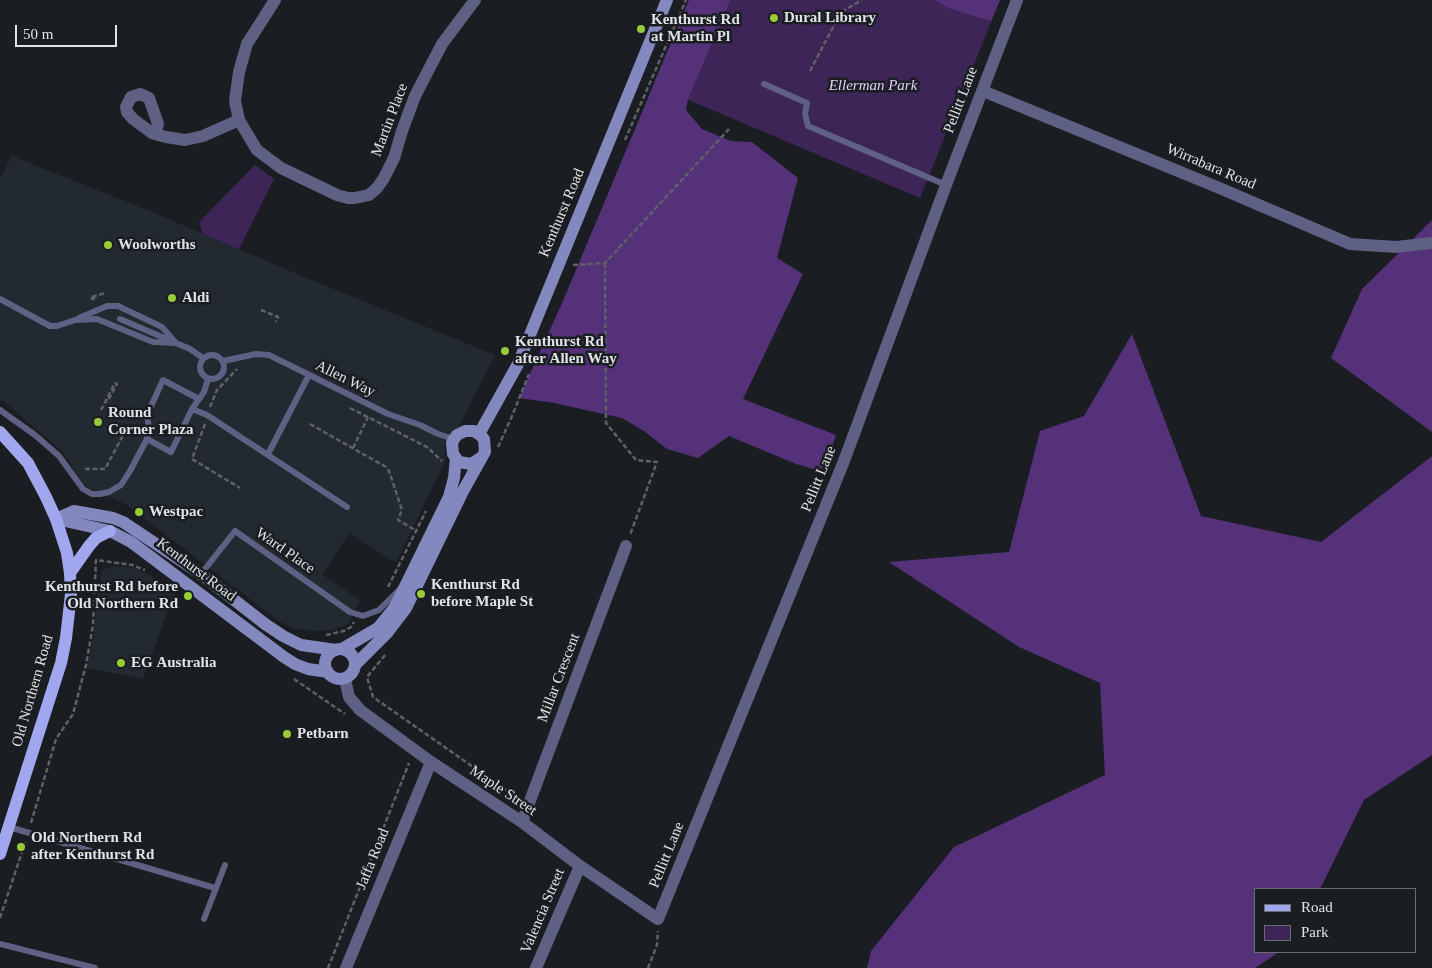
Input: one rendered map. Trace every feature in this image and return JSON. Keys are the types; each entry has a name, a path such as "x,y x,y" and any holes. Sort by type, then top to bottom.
{"main road":[{"name":"Kenthurst Road","path":"480,434 518,364 667,0"},
{"path":"465,431 474,431 484,439 485,452 463,491 406,608 388,633 355,665 352,674 344,679 335,678 328,672 327,659 378,628 395,607 449,497 454,478 456,458 452,448 454,439 465,431"},
{"name":"Old Northern Road","path":"0,432 28,463 46,497 67,552 70,573 70,617 61,663 0,854"},
{"path":"456,458 465,464 472,464 482,457"},
{"name":"Kenthurst Road","path":"56,519 74,511 113,518 132,527 201,574 283,636 301,645 339,650"},
{"name":"Kenthurst Road","path":"56,519 110,531 131,542 284,657 295,664 328,672"},
{"path":"70,573 96,538 110,531"},
{"path":"191,588 201,574"},
{"path":"339,650 350,653 355,661 355,665"}],"street":[{"path":"156,134 185,140 203,136 239,120 235,101 247,44 275,0"},
{"name":"Martin Place","path":"239,120 257,150 281,168 337,195 355,198 369,195 377,188 394,158 415,96 442,44 475,0"},
{"name":"Pellitt Lane","path":"658,919 844,462 946,185 1017,0"},
{"name":"Wirrabara Road","path":"983,91 1225,190 1350,244 1396,248 1432,243"},
{"name":"Millar Crescent","path":"522,822 626,546"},
{"name":"Maple Street","path":"344,679 349,697 360,710 431,762 522,822 580,866 658,919"},
{"name":"Jaffa Road","path":"346,968 431,762"},
{"name":"Valencia Street","path":"536,968 580,866"}],"lane":[{"path":"764,84 807,103 805,114 808,126 946,185"},
{"path":"0,299 50,326 57,326 75,320 107,306 118,306 162,327 176,343"},
{"path":"120,319 176,343 203,358"},
{"path":"75,320 103,321 153,342 176,343"},
{"path":"213,354 223,361 224,369 220,377 212,380 201,374 200,365 203,358 213,354"},
{"name":"Allen Way","path":"223,361 256,354 269,355 388,414 454,439"},
{"path":"268,454 309,375"},
{"path":"147,439 171,452 192,409 206,388 208,379"},
{"path":"0,410 35,435 59,456 83,489 92,494 109,492 121,485 147,439 147,414 163,380 198,399"},
{"path":"192,409 207,415 347,507"},
{"name":"Ward Place","path":"201,574 234,531 350,612 357,614"},
{"path":"357,614 363,616 379,610 400,590 417,562"},
{"path":"9,827 215,888"},
{"path":"204,919 225,865"},
{"path":"0,944 95,968"}],"path":[{"path":"622,146 686,0"},
{"path":"810,71 841,12 862,0"},
{"path":"575,256 571,266 605,263 730,129"},
{"path":"605,263 606,423 636,460 658,462 626,546"},
{"path":"95,299 92,299 92,297 105,293"},
{"path":"261,310 278,317 276,322"},
{"path":"238,368 217,390 192,459 240,488"},
{"path":"497,449 530,372"},
{"path":"101,410 115,383 117,384 107,402"},
{"path":"344,405 427,447 441,460 444,466"},
{"path":"353,448 368,417"},
{"path":"310,424 386,467 402,510 398,520 415,530"},
{"path":"85,469 105,469 126,428 147,439"},
{"path":"387,589 429,505"},
{"path":"0,918 29,832 56,739 73,714 86,666 93,625 96,560 132,565 150,571"},
{"path":"319,635 344,631 351,627 357,614"},
{"path":"389,650 367,678 373,697 528,805"},
{"path":"293,677 346,714"},
{"path":"328,968 410,764 403,758"},
{"path":"648,968 657,946 658,919"}],"shaded area":[{"path":"689,0 730,0 688,99 686,110 702,129 731,141 752,142 798,178 777,258 803,274 743,399 836,435 824,472 796,464 729,436 698,458 667,449 644,431 622,418 554,403 519,398 563,301"},
{"path":"935,0 1000,0 991,21 948,8"},
{"path":"12,156 140,207 495,355 458,428 449,435 444,446 446,459 396,563 349,533 323,575 360,600 348,624 333,630 313,631 293,628 280,622 125,504 88,488 77,475 63,452 0,398 0,178"},
{"path":"1432,220 1432,432 1331,358 1362,289"},
{"path":"1132,334 1201,516 1321,542 1432,456 1432,755 1364,800 1320,888 1254,888 1254,953 1278,953 1255,968 867,968 871,951 954,847 1105,775 1100,683 1019,647 889,562 1009,552 1040,431 1084,416"},
{"name":"EG Australia","path":"110,567 133,567 151,576 174,594 143,679 87,668 95,625 97,593 103,570"}],"green space":[{"name":"Ellerman Park","path":"689,0 1000,0 920,198 653,85"},
{"path":"255,165 274,179 239,249 203,234 199,222"}],"place":[{"name":"Dural Library","path":"774,18"},
{"name":"Kenthurst Rd at Martin Pl","path":"641,29"},
{"name":"Woolworths","path":"108,245"},
{"name":"Aldi","path":"172,298"},
{"name":"Kenthurst Rd after Allen Way","path":"505,351"},
{"name":"Round Corner Plaza","path":"98,422"},
{"name":"Westpac","path":"139,512"},
{"name":"Kenthurst Rd before Maple St","path":"421,594"},
{"name":"Kenthurst Rd before Old Northern Rd","path":"188,596"},
{"name":"EG Australia","path":"121,663"},
{"name":"Petbarn","path":"287,734"},
{"name":"Old Northern Rd after Kenthurst Rd","path":"21,847"}]}
